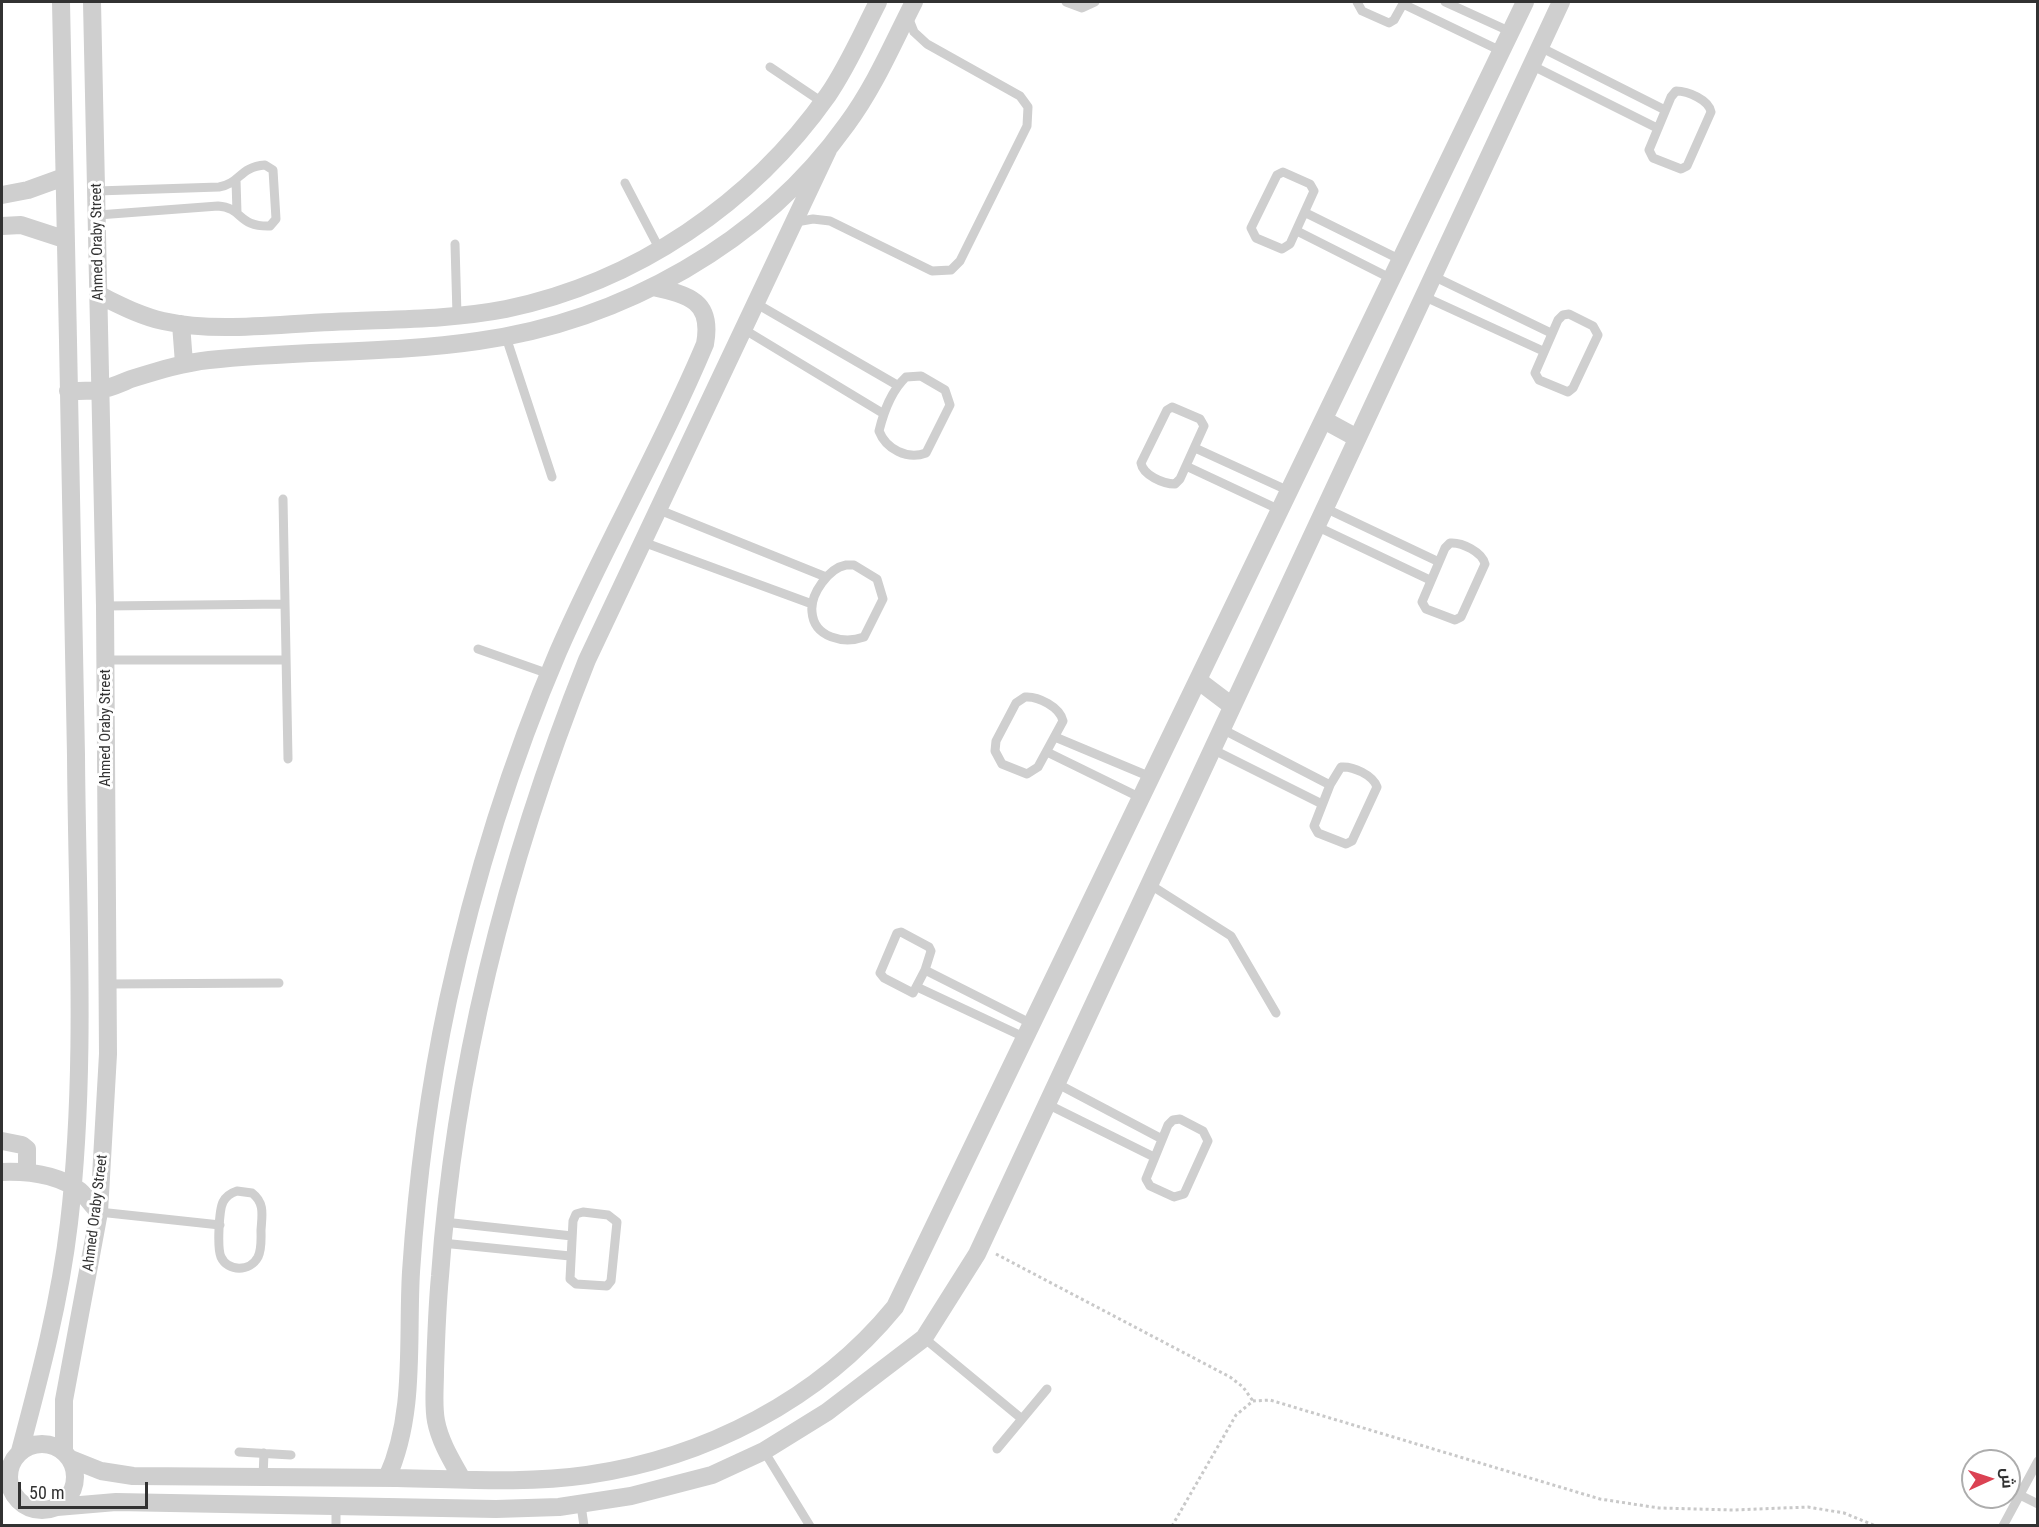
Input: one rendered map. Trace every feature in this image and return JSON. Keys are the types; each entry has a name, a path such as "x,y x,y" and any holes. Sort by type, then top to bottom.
{"street":[{"path":"61,2 64,239 71,481 78,1054 73,1186 57,1304 20,1452 10,1467 10,1486 14,1495 20,1502 38,1510 116,1502 496,1509 581,1504 672,1487 712,1475 764,1451 818,1418 924,1338 977,1254 1561,2"},
{"name":"Ahmed Oraby Street","path":"67,1455 64,1400 99,1212 108,1054 106,660 92,2"},
{"path":"99,295 141,315 207,327 457,315 506,309 603,279 660,250 696,227 748,186 791,142 822,102 845,66 878,2"},
{"path":"20,1452 38,1444 56,1446 67,1455 101,1471 125,1475 462,1479 586,1476 661,1460 724,1437 785,1404 822,1377 876,1331 895,1307 1525,2"},
{"path":"68,391 101,390 184,363 445,345 506,337 596,312 653,287 706,256 758,218 806,175 828,150 866,97 911,9"},
{"path":"462,1479 447,1451 436,1421 437,1318 442,1243 466,1066 504,900 556,739 623,580 745,330 828,150"},
{"path":"2,195 28,190 64,173 96,168"},
{"path":"2,226 21,225 64,239"},
{"path":"387,1478 404,1428 411,1272 418,1181 431,1091 448,1001 469,912 494,824 549,674 596,570 705,345 706,322 702,309 695,300 685,294 653,287"},
{"path":"181,324 184,363"},
{"path":"1324,420 1357,438"},
{"path":"71,481 102,479"},
{"path":"596,570 623,580"},
{"path":"1198,681 1232,706"},
{"path":"78,1054 108,1054"},
{"path":"2,1141 22,1145 27,1149 27,1171"},
{"path":"2,1172 27,1171 73,1186 99,1212"},
{"path":"57,1507 71,1494 75,1486 75,1467 67,1455"},
{"path":"661,1460 672,1487"}],"lane":[{"path":"1066,2 1082,8 1095,2"},
{"path":"1357,2 1362,11 1385,22 1394,20 1404,3 1501,51"},
{"path":"1445,2 1511,32"},
{"path":"796,222 813,219 830,221 932,271 951,270 960,261 1027,126 1028,107 1020,96 920,39 914,32 911,9"},
{"path":"1540,47 1665,110"},
{"path":"1531,65 1657,128"},
{"path":"770,67 822,102"},
{"path":"1679,91 1706,102 1711,108 1711,116 1684,168 1677,169 1650,154 1649,146 1657,128 1673,94 1679,91"},
{"path":"97,191 219,187 236,180 251,167 266,165 271,167 276,219 270,226 255,226 228,208 218,206 98,215"},
{"path":"1287,172 1313,187 1314,195 1306,213 1288,247 1282,249 1256,238 1252,232 1252,224 1280,173 1287,172"},
{"path":"236,180 237,213"},
{"path":"625,183 660,250"},
{"path":"1306,213 1401,260"},
{"path":"1297,231 1392,279"},
{"path":"454,244 457,315"},
{"path":"1433,276 1551,333"},
{"path":"1423,296 1543,351"},
{"path":"757,304 897,386"},
{"path":"1566,314 1593,326 1597,331 1597,339 1571,391 1564,392 1537,378 1535,369 1543,351 1560,317 1566,314"},
{"path":"745,330 884,414"},
{"path":"506,337 552,477"},
{"path":"921,376 940,385 949,397 950,405 926,453 909,455 888,446 879,431 897,386 906,377 921,376"},
{"path":"1176,407 1202,422 1203,430 1195,448 1178,482 1172,484 1145,472 1141,467 1141,459 1169,408 1176,407"},
{"path":"1195,448 1289,491"},
{"path":"1186,466 1280,510"},
{"path":"283,499 288,759"},
{"path":"1325,508 1439,562"},
{"path":"657,509 826,577"},
{"path":"1316,526 1430,580"},
{"path":"643,542 812,604"},
{"path":"1453,543 1480,554 1485,560 1485,567 1458,619 1451,620 1424,606 1423,597 1430,580 1447,545 1453,543"},
{"path":"854,565 877,579 883,599 864,637 851,642 841,641 823,632 814,619 812,604 826,577 836,567 854,565"},
{"path":"105,606 285,604"},
{"path":"478,650 549,674"},
{"path":"106,660 286,660"},
{"path":"1025,698 1034,698 1059,711 1063,721 1047,752 1036,771 1023,774 998,760 995,746 1016,703 1025,698"},
{"path":"1221,729 1330,785"},
{"path":"1056,737 1152,778"},
{"path":"1212,749 1322,804"},
{"path":"1047,752 1141,798"},
{"path":"1344,766 1371,778 1376,783 1376,791 1349,843 1342,844 1315,830 1314,821 1322,804 1338,769 1344,766"},
{"path":"1149,884 1231,936 1276,1013"},
{"path":"901,932 929,947 931,954 916,987 915,992 910,993 884,978 880,973 897,933 901,932"},
{"path":"925,970 1029,1031"},
{"path":"108,984 279,983"},
{"path":"916,987 1029,1031"},
{"path":"1056,1083 1162,1138"},
{"path":"1047,1104 1154,1156"},
{"path":"1176,1119 1203,1131 1208,1137 1208,1144 1181,1196 1174,1197 1147,1183 1146,1174 1154,1156 1170,1122 1176,1119"},
{"path":"245,1191 257,1197 263,1208 260,1253 254,1263 236,1268 224,1262 219,1249 220,1225 222,1205 231,1194 245,1191"},
{"path":"99,1212 220,1225"},
{"path":"579,1213 608,1215 615,1218 617,1226 609,1284 603,1287 572,1282 569,1275 570,1256 574,1217 579,1213"},
{"path":"444,1222 572,1236"},
{"path":"442,1243 570,1256"},
{"path":"924,1338 1022,1419"},
{"path":"997,1449 1047,1389"},
{"path":"764,1451 810,1526"},
{"path":"239,1452 291,1455"},
{"path":"263,1477 264,1453"},
{"path":"2021,1493 2037,1461"},
{"path":"2021,1496 2037,1504"},
{"path":"581,1504 584,1526"},
{"path":"336,1506 336,1526"},
{"path":"2003,1526 2012,1509"}],"path":[{"path":"997,1254 1230,1377 1243,1387 1253,1401"},
{"path":"1172,1526 1236,1415 1253,1401 1280,1401 1600,1499 1678,1509 1809,1507 1844,1513 1876,1526"}]}
